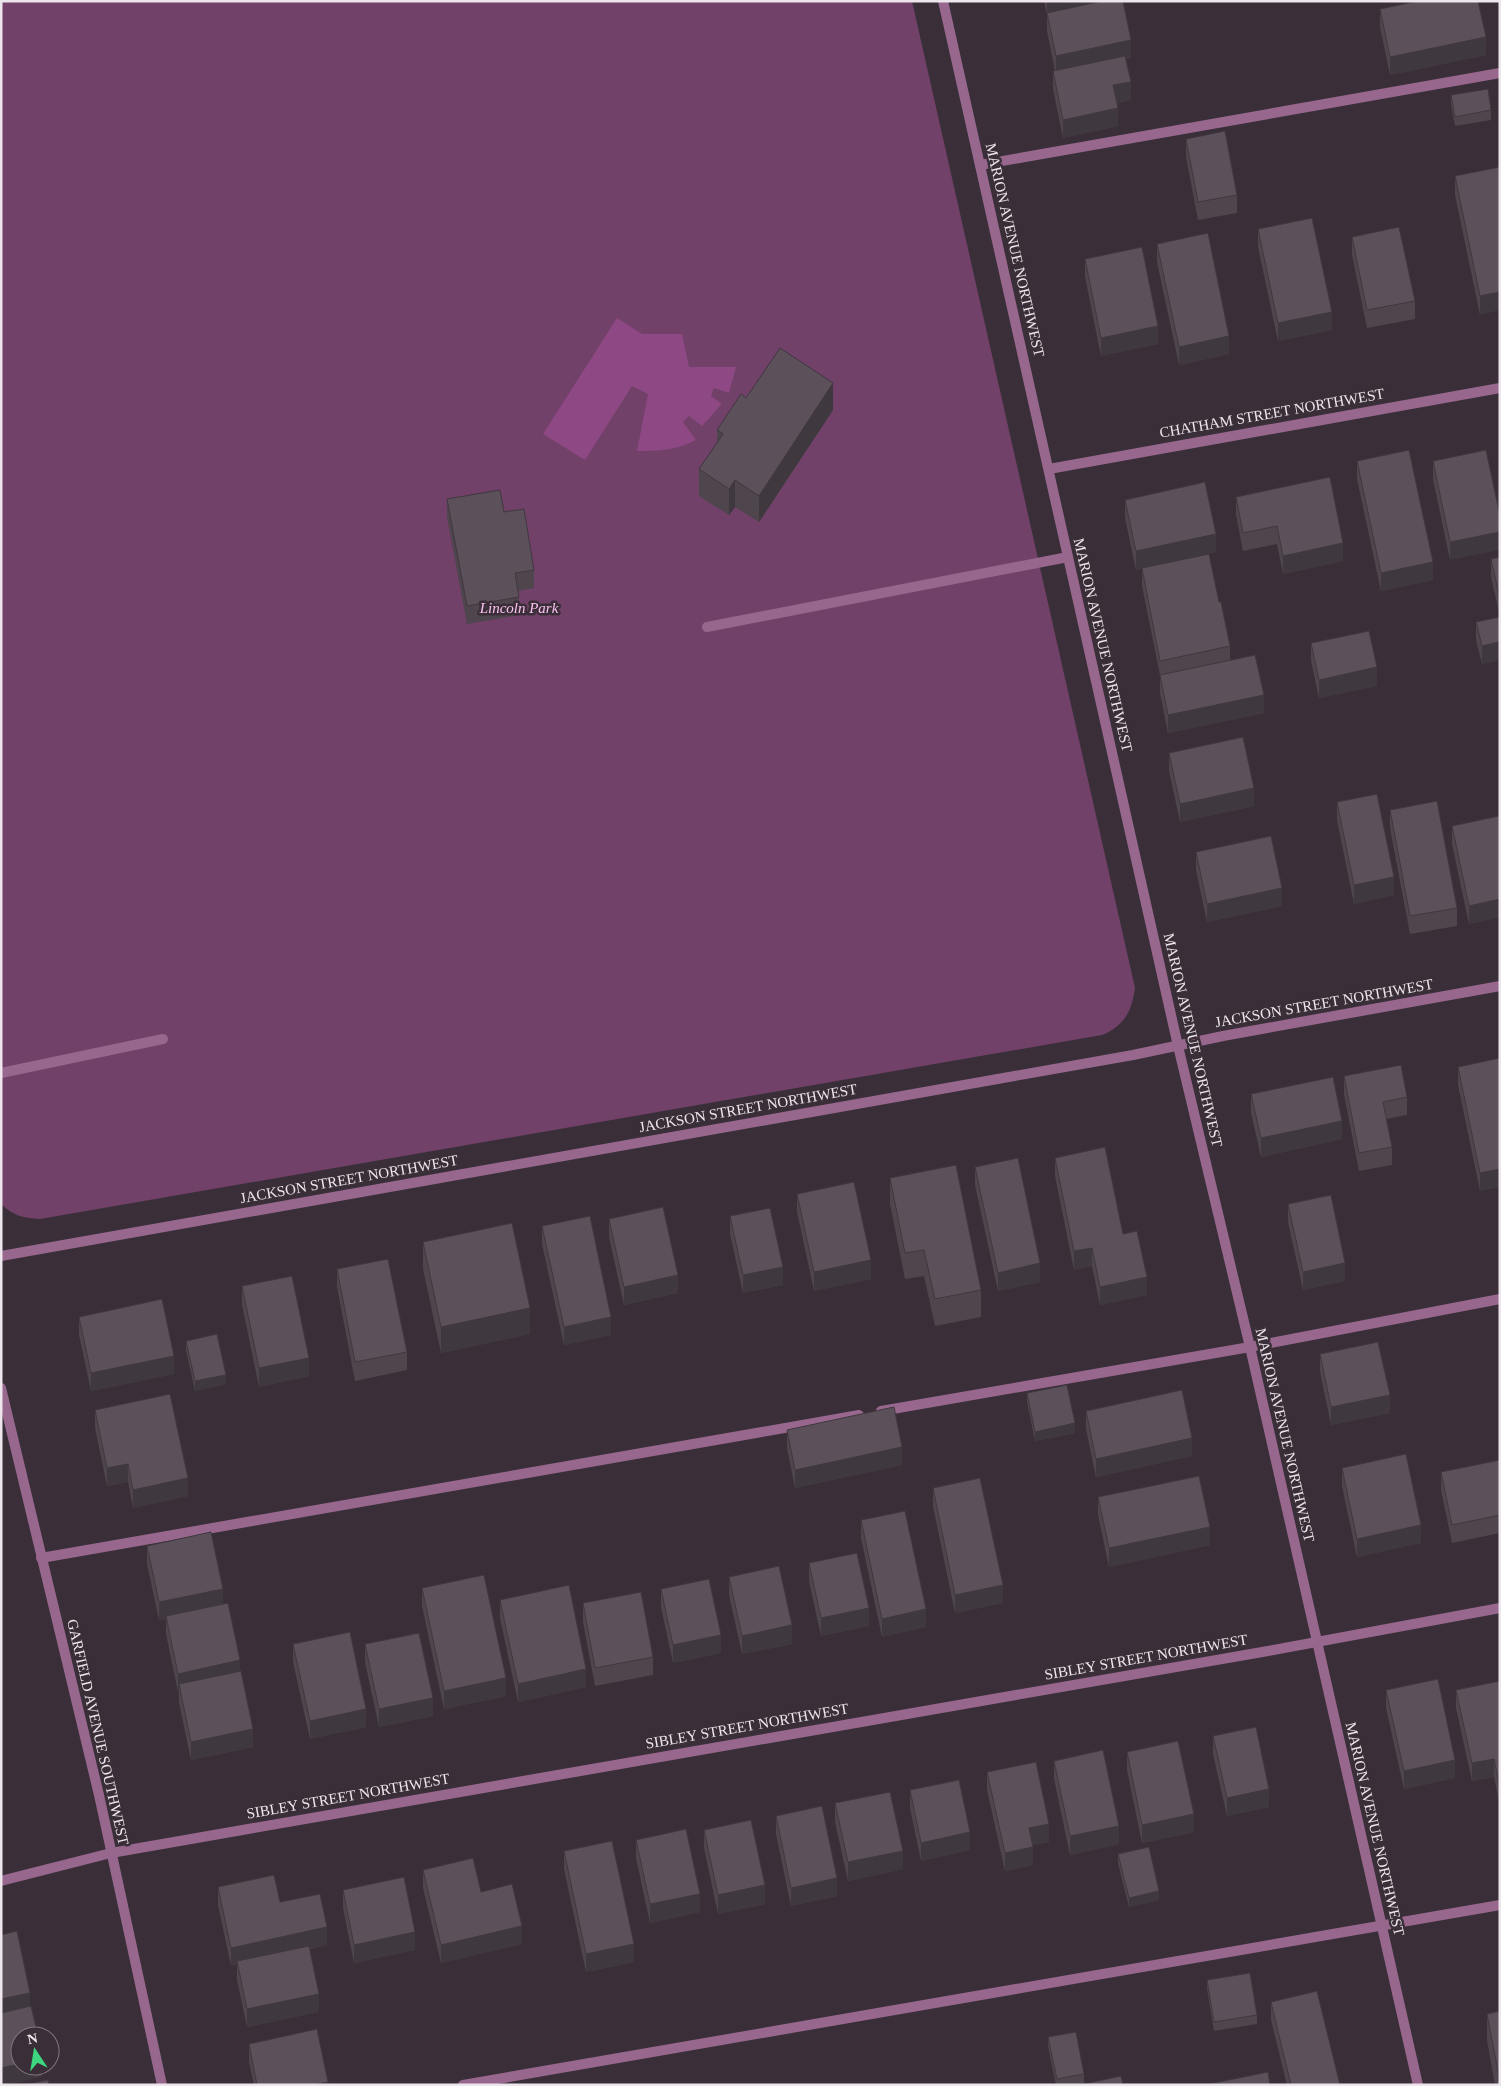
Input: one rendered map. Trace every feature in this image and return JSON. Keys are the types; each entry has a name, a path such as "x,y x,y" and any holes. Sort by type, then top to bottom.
{"street":[{"name":"MARION AVENUE NORTHWEST","path":"943,1 1178,1046 1250,1347 1418,2085"},
{"path":"980,164 1500,74"},
{"name":"CHATHAM STREET NORTHWEST","path":"1049,469 1500,388"},
{"path":"708,627 1068,557"},
{"name":"JACKSON STREET NORTHWEST","path":"1,1256 1178,1046 1500,986"},
{"path":"1,1072 163,1039"},
{"path":"41,1558 1250,1347 1500,1299"},
{"name":"GARFIELD AVENUE SOUTHWEST","path":"1,1388 111,1853 162,2085"},
{"name":"SIBLEY STREET NORTHWEST","path":"1,1881 111,1853 1316,1642 1500,1608"},
{"path":"463,2085 1500,1905"}],"green space":[{"name":"Lincoln Park","path":"1,1 912,1 1135,988 1132,1004 1126,1017 1116,1027 1102,1035 40,1219 19,1216 1,1204"}],"shaded area":[{"path":"617,318 642,334 682,334 689,367 736,367 729,393 714,388 711,396 722,404 702,426 689,416 683,422 696,440 668,449 637,451 648,394 632,386 585,460 543,434"}],"building":[{"path":"1102,1 1123,1 1131,40 1056,56 1047,13"},
{"path":"1418,1 1478,1 1486,37 1390,57 1380,9"},
{"path":"1125,56 1131,82 1113,85 1118,108 1063,120 1053,71"},
{"path":"1488,89 1491,110 1455,117 1451,95"},
{"path":"1225,131 1237,195 1198,202 1186,139"},
{"path":"1500,167 1500,292 1480,296 1455,176"},
{"path":"1312,218 1332,312 1278,323 1258,229"},
{"path":"1399,227 1415,301 1367,310 1352,237"},
{"path":"1208,233 1229,336 1179,347 1157,244"},
{"path":"1142,247 1158,326 1101,338 1085,259"},
{"path":"780,348 833,383 759,496 735,480 729,489 699,469 723,434 717,430 741,394 746,398"},
{"path":"1409,450 1433,562 1381,573 1357,461"},
{"path":"1486,450 1500,516 1500,532 1450,542 1433,461"},
{"path":"1330,477 1343,543 1283,556 1277,526 1243,533 1236,497"},
{"path":"1205,482 1216,534 1136,551 1125,500"},
{"path":"500,490 504,512 524,509 534,570 515,573 519,597 467,606 447,499"},
{"path":"1209,554 1230,646 1160,661 1142,568"},
{"path":"1500,557 1500,599 1491,559"},
{"path":"1500,617 1500,644 1499,642 1482,646 1476,622"},
{"path":"1369,631 1377,667 1319,680 1311,643"},
{"path":"1255,655 1264,695 1168,715 1160,675"},
{"path":"1243,737 1254,788 1180,804 1169,753"},
{"path":"1377,794 1394,877 1354,885 1337,802"},
{"path":"1437,801 1457,908 1410,916 1390,810"},
{"path":"1499,816 1500,899 1469,906 1452,826"},
{"path":"1271,836 1282,888 1207,904 1196,852"},
{"path":"1500,1058 1500,1169 1480,1173 1458,1067"},
{"path":"1401,1065 1407,1097 1383,1102 1392,1147 1359,1153 1344,1076"},
{"path":"1333,1077 1342,1121 1261,1138 1251,1094"},
{"path":"1105,1147 1123,1234 1137,1231 1147,1277 1100,1287 1092,1248 1074,1251 1055,1158"},
{"path":"1018,1158 1040,1263 998,1273 975,1167"},
{"path":"956,1165 981,1290 935,1299 924,1250 905,1253 890,1178"},
{"path":"854,1182 871,1260 814,1272 797,1194"},
{"path":"1331,1195 1345,1263 1303,1272 1288,1204"},
{"path":"663,1207 678,1275 624,1287 609,1219"},
{"path":"770,1208 783,1267 743,1275 730,1216"},
{"path":"590,1216 611,1317 564,1327 542,1226"},
{"path":"512,1223 530,1308 441,1327 423,1242"},
{"path":"388,1259 407,1352 355,1362 337,1269"},
{"path":"292,1276 309,1358 259,1368 242,1286"},
{"path":"162,1299 174,1356 91,1373 79,1317"},
{"path":"217,1334 226,1375 195,1381 186,1341"},
{"path":"1378,1342 1390,1395 1331,1407 1320,1354"},
{"path":"1067,1385 1075,1423 1035,1432 1027,1393"},
{"path":"1182,1390 1192,1438 1096,1459 1086,1411"},
{"path":"170,1394 188,1478 133,1490 128,1464 107,1468 95,1410"},
{"path":"894,1407 902,1447 795,1470 787,1430"},
{"path":"1406,1454 1421,1525 1357,1539 1342,1468"},
{"path":"1500,1460 1500,1515 1452,1525 1441,1472"},
{"path":"1199,1476 1210,1527 1109,1548 1098,1497"},
{"path":"980,1478 1003,1585 955,1595 933,1488"},
{"path":"905,1511 926,1609 882,1619 861,1520"},
{"path":"211,1532 223,1589 159,1602 147,1546"},
{"path":"857,1553 869,1608 821,1618 809,1563"},
{"path":"779,1566 792,1625 742,1636 729,1577"},
{"path":"484,1575 506,1678 444,1691 422,1588"},
{"path":"709,1579 721,1635 673,1645 661,1589"},
{"path":"569,1585 586,1669 518,1684 500,1600"},
{"path":"641,1592 653,1657 595,1668 583,1603"},
{"path":"228,1603 240,1660 178,1674 166,1616"},
{"path":"350,1632 366,1709 310,1721 293,1644"},
{"path":"419,1633 433,1698 379,1709 365,1644"},
{"path":"241,1671 253,1729 191,1742 179,1684"},
{"path":"1438,1679 1455,1760 1404,1771 1386,1690"},
{"path":"1500,1681 1499,1783 1494,1759 1472,1763 1456,1690"},
{"path":"1256,1727 1269,1789 1227,1798 1213,1736"},
{"path":"1178,1741 1194,1814 1142,1825 1127,1752"},
{"path":"1103,1750 1119,1826 1070,1836 1054,1761"},
{"path":"1036,1762 1049,1824 1029,1828 1033,1847 1005,1853 987,1772"},
{"path":"959,1780 970,1832 921,1843 910,1790"},
{"path":"890,1792 903,1851 848,1862 835,1803"},
{"path":"822,1806 837,1878 791,1888 776,1816"},
{"path":"751,1820 765,1885 718,1895 704,1830"},
{"path":"686,1829 700,1894 650,1904 636,1840"},
{"path":"612,1841 634,1944 586,1954 564,1851"},
{"path":"1149,1847 1159,1891 1129,1898 1118,1854"},
{"path":"473,1858 481,1892 512,1884 522,1926 441,1945 423,1870"},
{"path":"274,1875 280,1902 320,1894 327,1927 231,1948 218,1887"},
{"path":"404,1877 415,1932 354,1945 343,1890"},
{"path":"17,1931 30,1993 1,1999 1,1935"},
{"path":"309,1946 319,1994 247,2009 237,1961"},
{"path":"1250,1973 1257,2015 1214,2022 1207,1980"},
{"path":"1317,1991 1340,2085 1291,2085 1271,2002"},
{"path":"31,2006 36,2026 10,2026 10,2066 1,2068 1,2013"},
{"path":"1500,2011 1500,2082 1487,2014"},
{"path":"317,2029 328,2082 314,2085 257,2085 249,2044"},
{"path":"1076,2032 1084,2074 1057,2079 1048,2037"},
{"path":"1268,2072 1270,2085 1209,2084"},
{"path":"1121,2076 1123,2085 1079,2085"},
{"path":"48,2080 49,2085 24,2085"}]}
